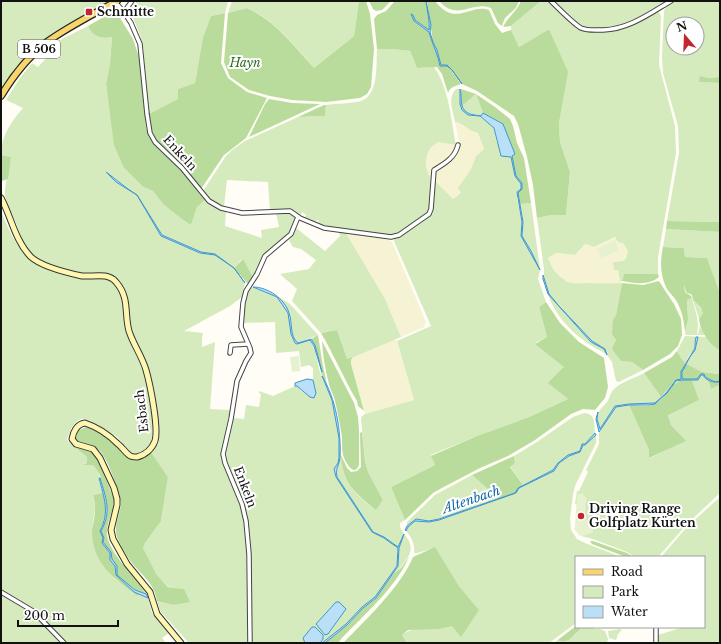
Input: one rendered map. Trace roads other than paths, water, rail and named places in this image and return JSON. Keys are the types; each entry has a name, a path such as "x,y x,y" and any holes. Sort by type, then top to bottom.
{"main road":[{"name":"B 506","path":"1,96 9,82 47,42 116,1"}],"street":[{"name":"Enkeln","path":"116,1 135,31 140,44 150,133 155,142 182,168 207,199 217,206 242,213 287,210 293,212 298,217 324,228 387,237 398,235 429,214 431,209 434,170 453,156 458,146"},
{"path":"124,12 132,1"},
{"path":"551,1 580,27 587,30 598,30 615,29 631,24 671,1"},
{"name":"Esbach","path":"1,198 22,245 34,259 46,265 74,274 109,277 116,282 123,294 126,305 129,332 144,365 149,384 155,429 154,442 151,448 145,453 138,457 131,456 112,439 85,423 80,424 77,427 72,439 76,444 93,449 100,458 117,498 112,530 113,539 127,564 150,592 157,614 181,643"},
{"name":"Enkeln","path":"250,643 249,554 246,521 242,504 225,463 223,454 237,382 246,361 251,354 251,350 241,327 243,303 246,291 258,272 263,258 291,234 298,217"},
{"path":"230,353 231,345 248,344"},
{"path":"1,592 33,611 64,643"},
{"path":"656,628 656,643"}],"water":[{"path":"426,1 431,25 430,32 441,65 447,65 452,70 447,66 440,66 429,32 414,21 411,14 415,20 429,30"},
{"path":"460,89 462,105 465,111 481,116 483,113 503,124 515,154 512,156 516,176 522,183 522,189 518,193 523,222 522,236 540,270 521,236 522,222 517,192 521,189 521,184 515,176 511,157 501,156 494,128 480,116 468,115 462,110 460,104"},
{"path":"106,172 128,189 137,195 116,182"},
{"path":"137,195 162,235 201,252 215,254 234,268 215,255 200,253 161,236"},
{"path":"543,275 549,294 592,341 605,349 607,355 604,349 591,342 548,294"},
{"path":"253,287 270,292 275,295 284,303 289,313 293,337 298,343 311,339 315,345 322,372 314,346 310,340 297,344 295,343 291,334 288,313 277,297"},
{"path":"696,337 698,337 695,350 690,356 695,348"},
{"path":"688,360 682,371 682,379 697,379 701,374 704,374 705,377 715,382 706,379 703,375 701,375 698,380 676,381 667,393 655,404 616,407 599,432 596,419 598,412 597,419 600,429 615,406 655,403 666,393 676,380 681,379 681,371"},
{"path":"322,376 331,395 337,415 340,436 340,456 337,477 373,532 384,537 398,547 404,534 399,548 398,566 376,598 325,643 322,643 346,624 362,607 375,597 397,566 398,548 372,532 336,477 334,469 339,458 339,438 332,400"},
{"path":"307,379 313,380 316,393 314,398 310,397 295,386 295,383"},
{"path":"595,433 596,435 585,445 583,445 580,452 569,456 559,463 554,471 519,488 516,493 439,520 429,522 415,521 406,531 405,530 407,526 416,519 429,521 439,519 515,493 518,488 553,470 558,463 568,455 580,451 582,444 585,444"},
{"path":"99,478 107,505 106,518 101,531 104,538 103,542 111,552 112,559 117,566 117,575 135,590 146,594 148,598 134,592 116,575 115,566 110,560 110,553 102,543 103,538 100,531 105,518 105,505"},
{"path":"336,602 339,602 346,609 328,634 325,635 316,624"},
{"path":"312,627 315,627 323,635 323,639 320,643 305,643 303,638"}],"place":[{"name":"Schmitte","path":"89,12"},
{"name":"Driving Range Golfplatz Kürten","path":"581,516"}],"park label":[{"name":"Hayn","path":"245,63"}],"water label":[{"name":"Altenbach","path":"471,499"}]}
